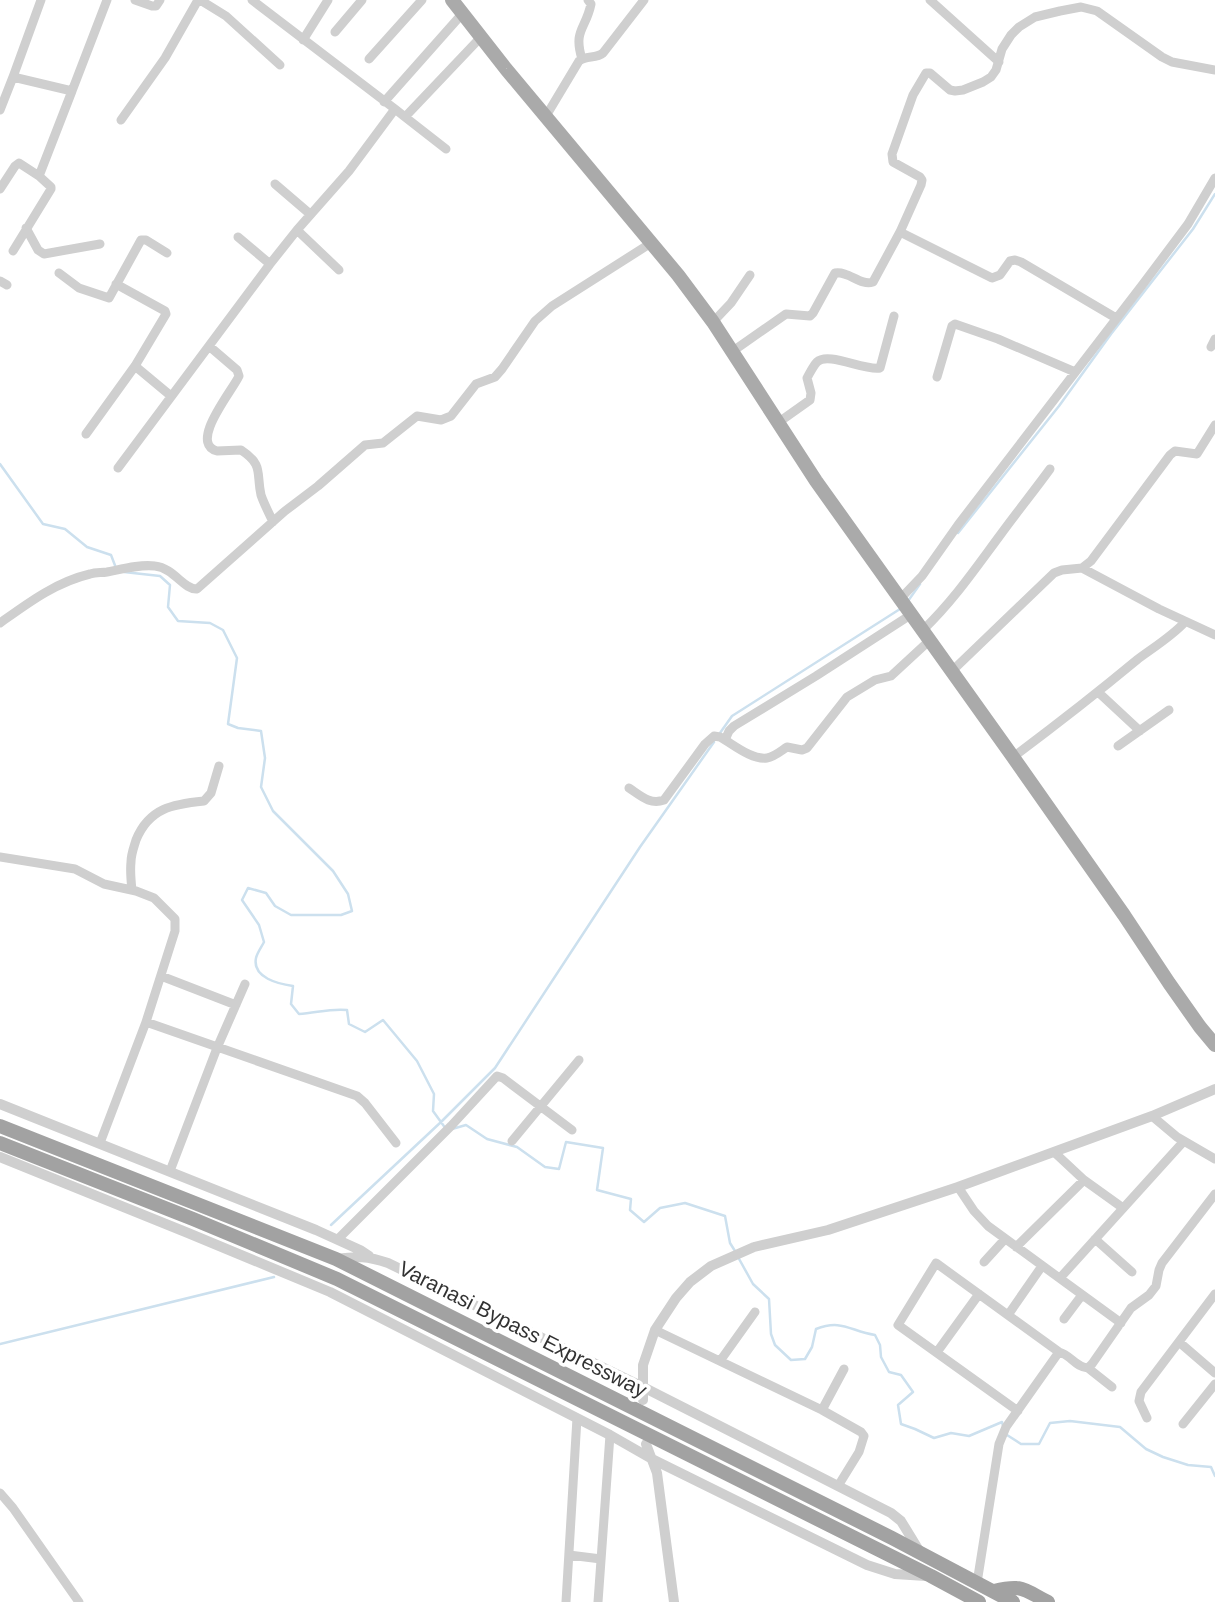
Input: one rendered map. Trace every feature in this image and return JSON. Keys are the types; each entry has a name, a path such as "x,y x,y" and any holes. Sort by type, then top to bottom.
{"highway":[{"name":"Varanasi Bypass Expressway","path":"0,1126 336,1259 920,1552 1013,1602"},
{"name":"Varanasi Bypass Expressway","path":"0,1143 337,1279 979,1602"},
{"path":"993,1591 1020,1588 1048,1602"}],"main road":[{"path":"452,0 678,275 713,322 816,481 1124,915 1169,984 1215,1045"}],"street":[{"path":"0,110 41,0"},
{"path":"39,176 107,0"},
{"path":"135,0 156,6 160,0"},
{"path":"121,120 165,58 199,0 226,16 280,65"},
{"path":"252,0 446,149"},
{"path":"303,40 328,0"},
{"path":"335,32 362,0"},
{"path":"369,59 422,0"},
{"path":"546,116 582,59 578,42 590,10 588,0"},
{"path":"582,59 597,57 603,53 644,0"},
{"path":"930,0 999,62"},
{"path":"733,351 786,314 810,316 835,273 842,272 867,284 873,282 921,185 920,177 893,162 892,154 909,103 926,73 950,90 962,90 983,82 996,70 1002,49 1011,35 1027,22 1035,17 1081,7 1097,11 1162,57 1215,70"},
{"path":"384,102 462,14"},
{"path":"405,117 481,37"},
{"path":"13,77 72,91"},
{"path":"118,468 270,264 349,171 395,109"},
{"path":"0,189 19,163 51,187 13,251"},
{"path":"901,598 922,576 1188,224 1215,178"},
{"path":"275,184 310,214"},
{"path":"26,228 38,250 44,254 100,244"},
{"path":"297,230 339,270"},
{"path":"900,232 992,278 1000,275 1010,261 1021,262 1116,318"},
{"path":"238,237 270,264"},
{"path":"59,273 79,288 106,298 111,296 141,240 146,240 167,253"},
{"path":"0,623 41,594 91,573 157,566 170,571 190,589 197,589 365,445 383,443 416,416 441,420 450,416 471,388 495,377 540,315 651,243"},
{"path":"713,322 731,303 750,275"},
{"path":"86,434 135,366 166,316 166,313 116,284"},
{"path":"779,422 810,400 807,378 820,360 880,368 894,316"},
{"path":"937,377 952,326 955,324 998,339 1074,372"},
{"path":"209,346 237,370 239,376 211,423 208,446 217,452 241,450 256,463 260,473 262,498 273,522"},
{"path":"135,366 171,396"},
{"path":"952,671 1054,573 1082,568 1091,561 1170,455 1175,451 1197,454 1200,452 1215,425"},
{"path":"629,788 649,801 664,800 705,744 714,736 756,757 765,758 787,747 802,750 807,748 847,697 875,680 891,676 970,578 1050,469"},
{"path":"1082,568 1215,635"},
{"path":"725,740 734,726 912,614"},
{"path":"1013,757 1175,633 1185,622"},
{"path":"1098,692 1140,731"},
{"path":"1118,746 1169,710"},
{"path":"132,890 132,853 144,826 156,813 169,807 204,801 211,793 219,766"},
{"path":"0,857 75,869 104,884 154,898 176,919 175,931 146,1022 100,1143"},
{"path":"161,976 236,1005"},
{"path":"170,1171 217,1048 245,984"},
{"path":"146,1022 357,1096 396,1143"},
{"path":"512,1141 579,1060"},
{"path":"338,1240 497,1076 572,1130"},
{"path":"643,1400 643,1365 655,1330 676,1298 710,1266 754,1247 828,1230 958,1187 1152,1116 1215,1089"},
{"path":"0,1104 338,1240 643,1387 891,1513 901,1521 920,1552"},
{"path":"1152,1116 1184,1141 1215,1159"},
{"path":"1060,1279 1184,1141"},
{"path":"1054,1152 1084,1180 1123,1208"},
{"path":"0,1157 330,1292 652,1459 867,1565 895,1574 931,1576"},
{"path":"1016,1247 1084,1180"},
{"path":"958,1187 982,1220 1121,1323"},
{"path":"1088,1368 1131,1308 1149,1296 1156,1286 1162,1263 1215,1194"},
{"path":"984,1262 1005,1239"},
{"path":"1095,1239 1132,1272"},
{"path":"336,1259 359,1256 372,1258"},
{"path":"1018,1410 898,1325 936,1263 1112,1387"},
{"path":"1008,1315 1042,1266"},
{"path":"937,1352 979,1294"},
{"path":"1147,1418 1139,1401 1141,1392 1215,1294"},
{"path":"1064,1319 1082,1295"},
{"path":"720,1361 755,1312"},
{"path":"655,1330 822,1410 861,1432 864,1436 859,1452 838,1486"},
{"path":"1179,1342 1215,1373"},
{"path":"977,1583 990,1497 1004,1431 1059,1352"},
{"path":"822,1410 844,1369"},
{"path":"1183,1424 1215,1384"},
{"path":"566,1602 577,1418"},
{"path":"598,1602 610,1435"},
{"path":"646,1444 657,1473 674,1602"},
{"path":"0,1493 79,1602"},
{"path":"569,1555 601,1559"}],"waterway":[{"path":"958,533 1059,406 1193,229 1215,194"},
{"path":"0,464 43,524 65,529 87,547 111,555 116,568"},
{"path":"124,572 160,576 170,585 168,607 178,621 210,623 223,630 237,658 228,724 261,731 265,758 261,787 273,811 333,871 348,894 352,911 341,915 291,915 275,906 266,893 248,888 242,900 259,925 264,942 256,958 258,971 268,979 293,986 291,1004 299,1014 347,1010 349,1024 365,1032 383,1020 417,1061 434,1094 433,1111 446,1129"},
{"path":"908,601 920,584"},
{"path":"720,733 732,716 900,609"},
{"path":"331,1225 495,1068 640,847 714,742"},
{"path":"452,1129 466,1125 487,1139 517,1147 545,1167 559,1169 566,1142 603,1148 597,1190 631,1199 630,1210 644,1222 660,1208 685,1203 725,1216 730,1243 735,1251"},
{"path":"738,1257 753,1284 769,1299 771,1334 775,1345 791,1360 805,1359 812,1347 816,1329 825,1326 840,1325 875,1335 880,1345 881,1357 889,1372 901,1375 913,1392 898,1405 901,1424 934,1438 951,1433 969,1436 1002,1422 1003,1426"},
{"path":"0,1344 274,1277"},
{"path":"1007,1435 1021,1444 1039,1444 1050,1423 1070,1421 1120,1427 1146,1449 1188,1465 1211,1467 1215,1476"}]}
